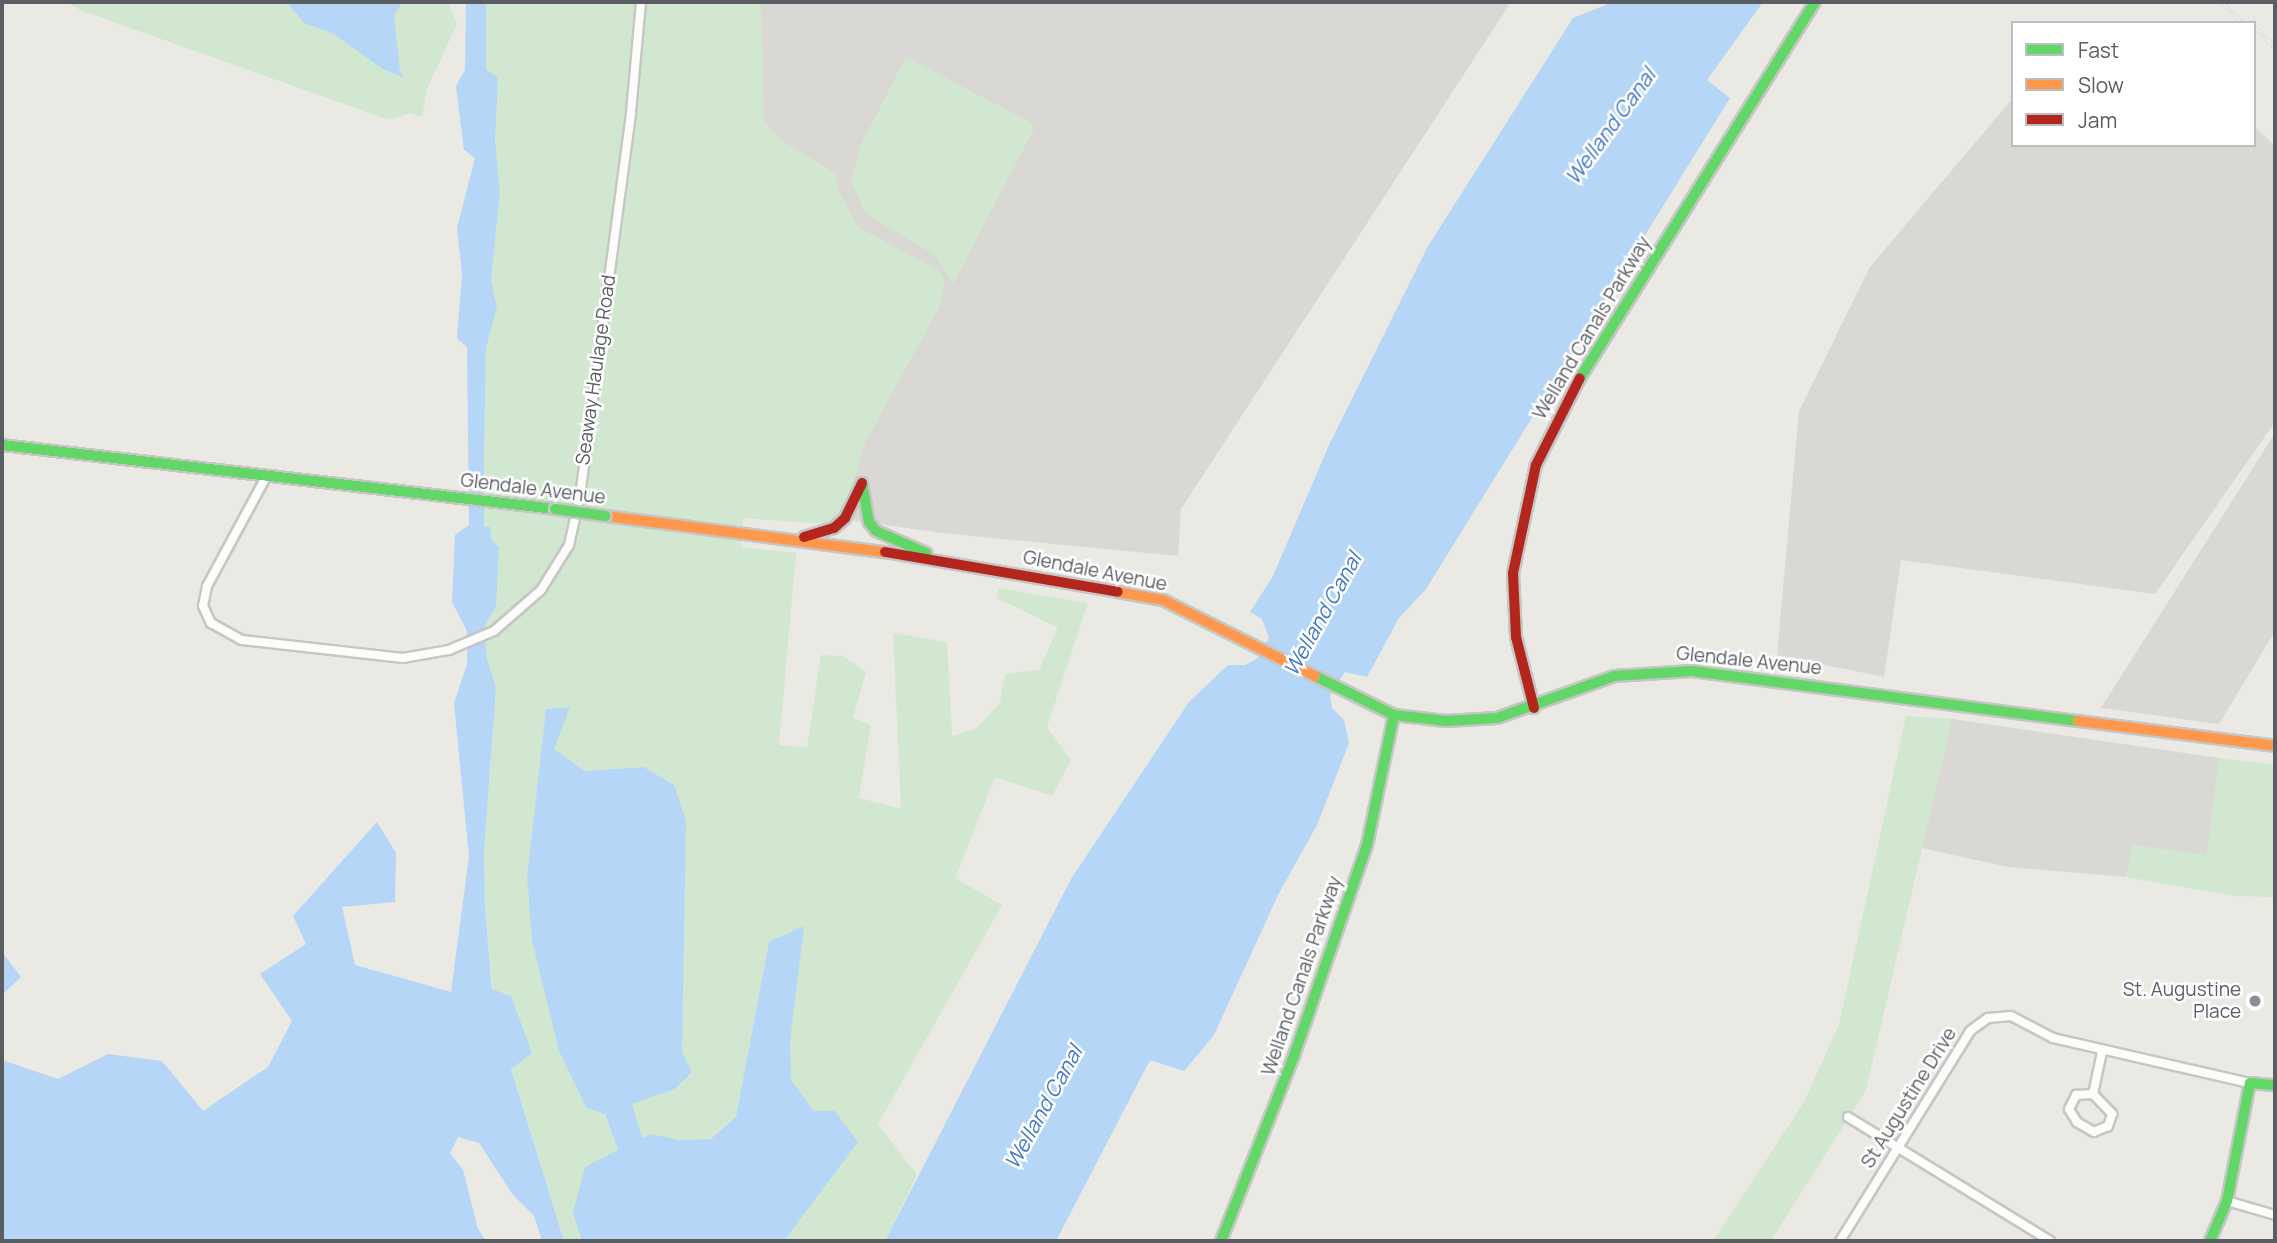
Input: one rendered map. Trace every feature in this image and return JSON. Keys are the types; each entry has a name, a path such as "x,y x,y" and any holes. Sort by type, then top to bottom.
{"main road":[{"name":"Welland Canals Parkway","path":"1534,708 1517,637 1513,573 1536,465 1567,398 1815,2"},
{"name":"Glendale Avenue","path":"2,445 801,538 1163,600 1394,715 1471,721 1534,708 1614,676 1692,671 2275,746"},
{"path":"801,538 834,527 845,518 862,483 869,522 876,531 949,562"},
{"name":"Welland Canals Parkway","path":"1221,1241 1295,1053 1367,845 1394,715"},
{"path":"2210,1241 2227,1201 2250,1083"},
{"name":"St Augustine Drive","path":"2250,1083 2275,1085"}],"street":[{"name":"Seaway Haulage Road","path":"266,477 206,586 202,606 211,623 242,640 352,655 402,658 449,650 494,631 541,590 569,545 580,496 641,2"},
{"name":"St Augustine Drive","path":"1840,1241 1970,1031 1988,1018 2011,1016 2053,1038 2102,1052 2250,1083"},
{"path":"2093,1094 2102,1052"},
{"path":"2093,1094 2112,1114 2108,1126 2094,1132 2077,1122 2068,1109 2076,1095 2093,1094"},
{"path":"1848,1117 2050,1241"},
{"path":"2227,1201 2275,1214"}],"shaded area":[{"path":"747,2 1511,2 1181,509 1178,556 942,533 744,505"},
{"path":"2011,100 2011,147 2256,147 2256,128 2275,146 2275,422 2155,594 1901,560 1884,677 1777,655 1799,411 1870,267"},
{"path":"2275,433 2275,631 2219,724 2101,708"},
{"path":"1952,719 2219,758 2207,856 2132,845 2126,877 2008,867 1922,848"}],"green space":[{"path":"68,2 448,2 457,24 427,89 422,117 410,113 389,120 80,10"},
{"path":"486,2 761,2 764,120 781,140 835,173 839,192 858,227 940,271 945,280 941,304 866,441 842,516 835,523 824,524 743,518 741,547 796,553 779,745 807,747 821,655 843,656 866,672 853,718 871,725 859,798 901,809 893,633 947,642 952,736 976,729 1000,703 1005,674 1039,670 1058,628 997,598 998,588 1088,603 1047,727 1071,760 1052,796 995,777 955,878 1002,905 878,1124 917,1175 885,1241 784,1241 858,1142 814,1111 791,1080 790,1041 769,943 736,1117 712,1139 681,1140 651,1134 642,1138 632,1104 675,1089 691,1072 682,1052 674,785 644,767 585,771 553,749 569,707 546,709 527,877 532,941 559,1051 605,1114 618,1150 573,1213 582,1241 564,1241 511,1068 511,996 493,990 485,906 484,851 496,687 486,656 485,625 496,607 491,539 484,526 486,348 497,307 491,280 500,193 486,70"},
{"path":"906,57 1032,123 1034,129 953,284 935,255 866,214 851,181 860,146"},
{"path":"1906,716 1952,719 1866,1090 1771,1241 1713,1241 1804,1102 1839,1025"},
{"path":"2219,758 2275,765 2275,897 2233,896 2126,877 2132,845 2207,855"}],"water":[{"path":"287,2 402,2 394,16 400,71 405,78 383,69 332,33 304,23"},
{"path":"466,2 486,2 486,70 498,77 495,140 500,193 491,280 497,307 486,348 484,526 490,527 491,539 499,547 496,607 485,625 486,656 496,687 484,851 485,906 492,989 511,996 532,1053 511,1069 564,1241 542,1241 534,1216 513,1195 479,1143 458,1137 450,1153 463,1170 478,1229 486,1241 2,1241 2,1060 58,1079 108,1054 162,1061 203,1111 268,1067 292,1021 260,974 306,944 293,916 377,822 396,853 395,902 342,907 355,965 451,992 469,856 454,703 467,664 467,631 452,602 455,535 469,525 467,347 457,338 462,274 457,228 475,158 464,150 456,86 465,70"},
{"name":"Welland Canal","path":"1613,2 1763,2 1707,80 1730,98 1426,589 1399,618 1367,677 1345,672 1330,695 1332,708 1344,720 1349,743 1317,825 1278,895 1214,1035 1184,1071 1150,1060 1056,1241 885,1241 1071,879 1189,702 1228,665 1245,665 1258,658 1269,638 1262,619 1250,612 1273,576 1329,445 1428,246 1573,18"},
{"path":"570,707 554,749 585,771 644,767 674,785 686,821 682,1052 692,1072 675,1089 632,1104 642,1138 651,1134 681,1140 711,1139 736,1117 769,942 804,926 790,1041 791,1080 814,1111 835,1111 858,1142 784,1241 582,1241 573,1213 585,1167 618,1150 605,1114 586,1107 559,1051 532,941 527,877 546,709"},
{"path":"2,952 21,977 2,995"}],"railway":[{"path":"2222,2 2241,21"},
{"path":"2256,28 2275,47"}],"traffic: fast":[{"path":"1580,378 1815,2"},
{"path":"2,445 555,509"},
{"path":"862,483 869,522 876,531 926,553"},
{"path":"555,509 606,516"},
{"path":"1315,676 1394,715 1446,721 1497,718 1614,676 1692,671 2078,721"},
{"path":"1221,1241 1295,1053 1367,845 1394,715"},
{"path":"2210,1241 2227,1201 2250,1083 2275,1085"}],"traffic: slow":[{"path":"606,516 885,552"},
{"path":"1118,592 1163,600 1315,676"},
{"path":"2078,721 2275,746"}],"traffic: jam":[{"path":"1534,708 1516,637 1513,573 1536,465 1580,378"},
{"path":"804,537 834,528 845,518 862,483"},
{"path":"885,552 1118,592"}],"place":[{"name":"St. Augustine Place","path":"2255,1001"}]}
